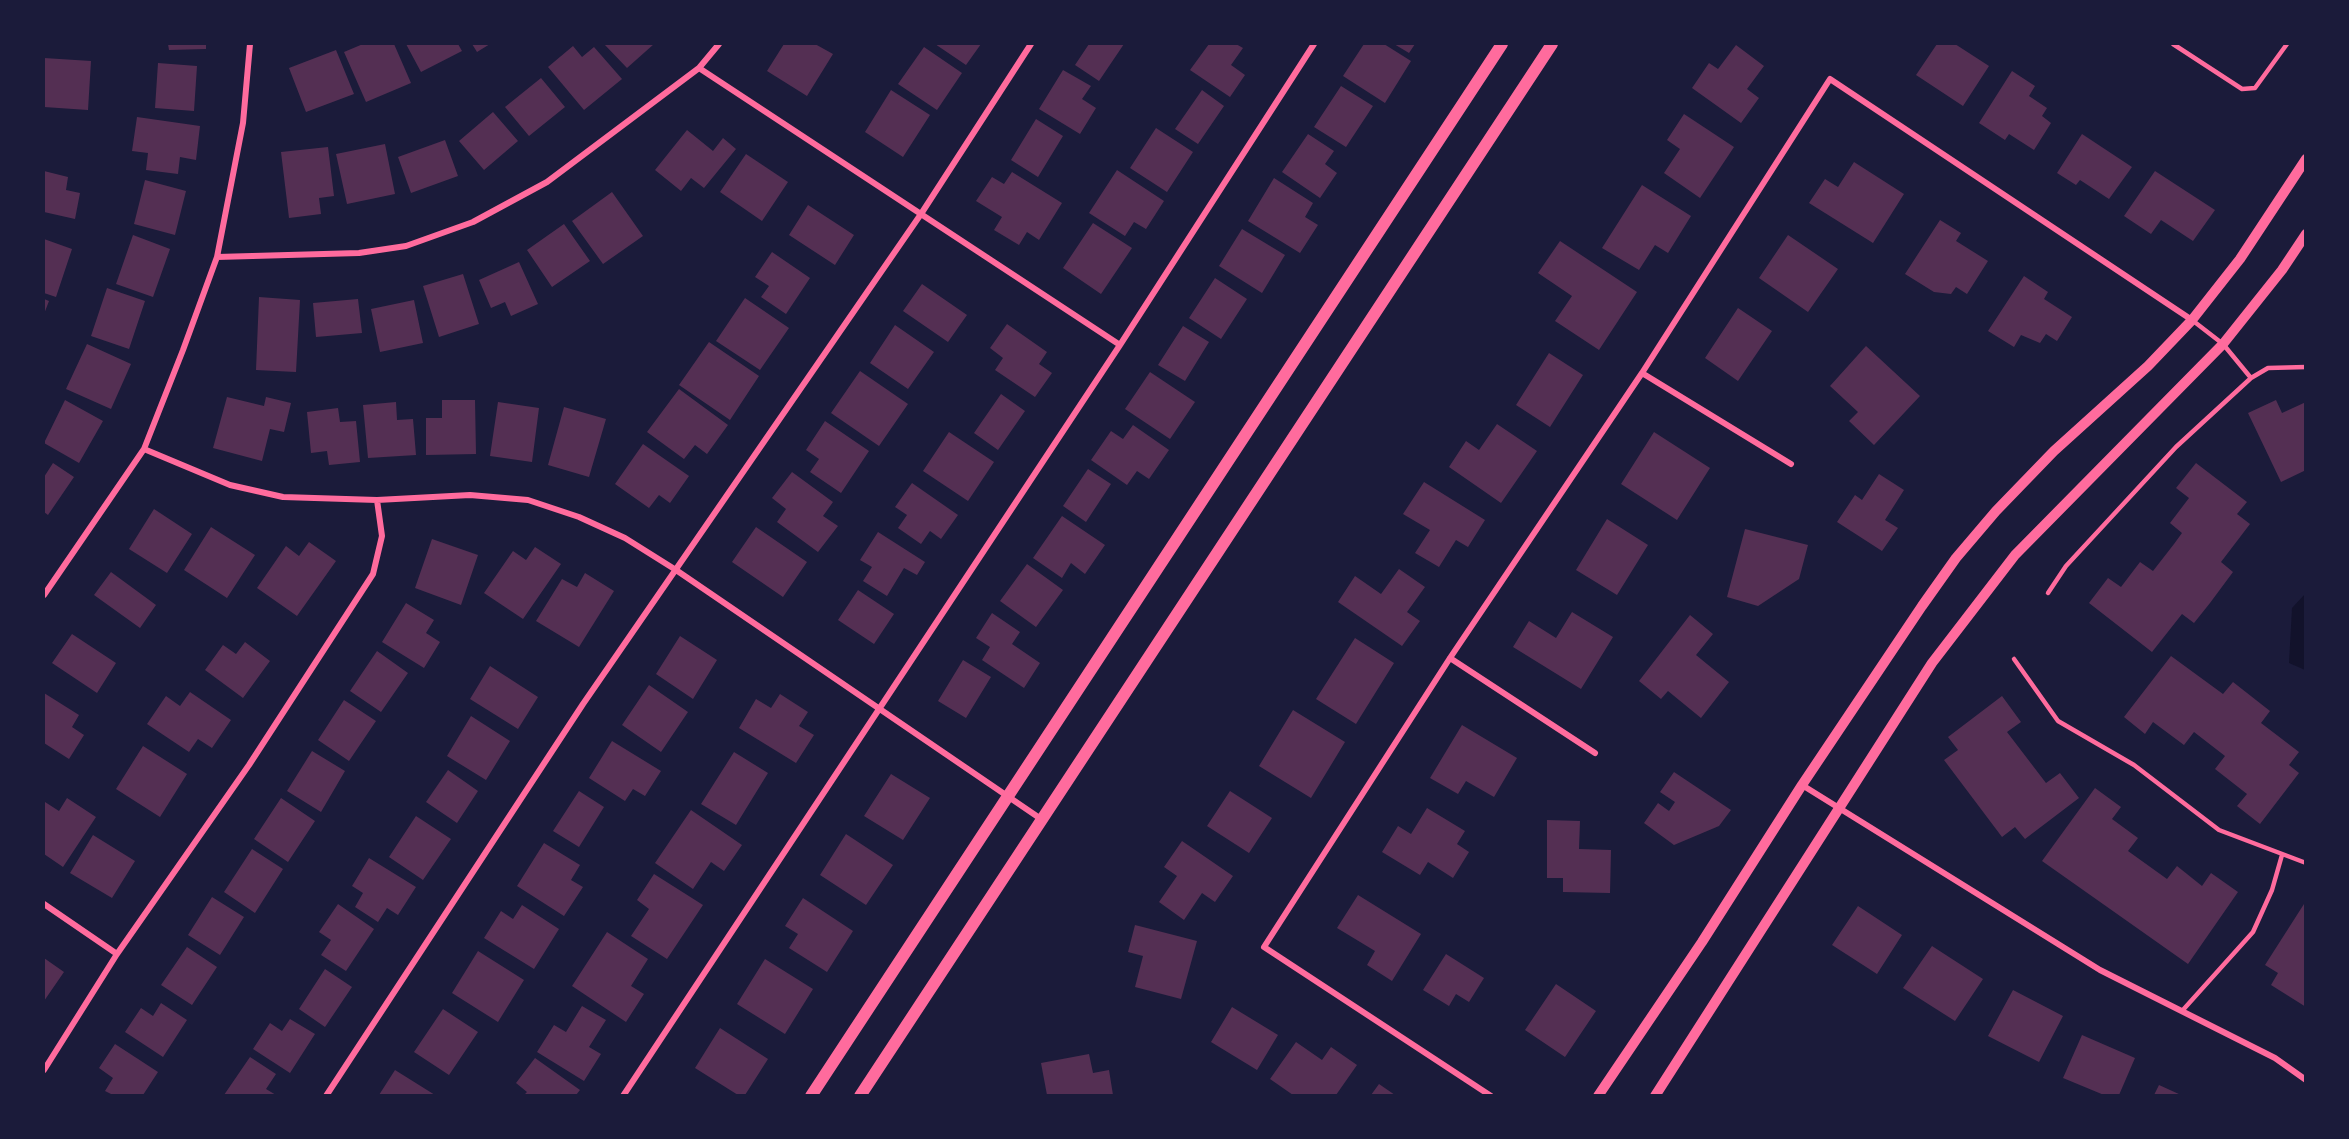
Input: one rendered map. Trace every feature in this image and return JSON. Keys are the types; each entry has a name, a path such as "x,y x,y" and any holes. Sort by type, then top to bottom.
{"main road":[{"path":"812,1095 1502,44"},
{"path":"860,1095 1552,44"}],"street":[{"path":"44,595 144,449 217,257 243,123 250,44"},
{"path":"217,257 359,253 406,246 473,222 547,182 699,68 719,44"},
{"path":"326,1095 583,704 921,214 1031,44"},
{"path":"623,1095 1120,345 1314,44"},
{"path":"699,68 1120,345"},
{"path":"1491,1095 1264,947 1450,658 1642,373 1830,79 2192,320"},
{"path":"1598,1095 1702,942 1802,785 1956,558 1996,511 2054,451 2148,366 2192,320 2240,259 2306,159"},
{"path":"1655,1095 1932,663 2015,555 2223,344 2282,270 2306,234"},
{"path":"1642,373 1791,464"},
{"path":"144,449 230,485 283,497 377,500 470,495 528,500 579,517 625,538 676,570 1042,820"},
{"path":"44,1070 117,954 249,765 374,574 382,536 377,500"},
{"path":"1450,658 1595,753"},
{"path":"1802,785 2100,970 2275,1058 2306,1080"},
{"path":"44,904 117,954"}],"lane":[{"path":"2173,44 2242,89 2255,87 2287,44"},
{"path":"2192,320 2223,344 2251,378"},
{"path":"2048,593 2066,566 2175,447 2251,378 2268,368 2306,367"},
{"path":"2014,659 2058,721 2134,765 2218,830 2306,863"},
{"path":"2182,1011 2253,932 2272,890 2282,855"}],"shaded area":[{"path":"2305,594 2305,670 2289,663 2292,608"}],"building":[{"path":"168,44 206,44 206,49 169,50"},
{"path":"363,44 394,44 411,83 366,102 344,52"},
{"path":"406,44 458,44 462,51 421,72"},
{"path":"472,44 490,44 477,52"},
{"path":"604,44 654,44 627,68"},
{"path":"784,44 815,44 833,54 807,96 767,71"},
{"path":"935,44 981,44 966,65"},
{"path":"1089,44 1124,44 1099,81 1075,65"},
{"path":"1209,44 1236,44 1243,48 1231,65 1245,75 1230,97 1190,70"},
{"path":"1364,44 1384,44 1411,61 1385,103 1343,76"},
{"path":"1394,44 1415,44 1409,53"},
{"path":"1937,44 1955,44 1989,66 1963,106 1916,75"},
{"path":"1736,45 1764,66 1747,89 1759,98 1741,123 1692,88 1709,63 1718,69"},
{"path":"573,46 582,57 594,47 622,79 584,110 548,67"},
{"path":"924,47 962,73 937,110 898,84"},
{"path":"336,50 354,94 306,112 289,68"},
{"path":"44,58 91,61 88,110 44,107"},
{"path":"158,63 197,66 194,111 155,108"},
{"path":"1063,70 1091,86 1082,99 1096,108 1080,134 1039,109"},
{"path":"2012,71 2035,86 2029,96 2047,108 2042,116 2051,123 2034,150 2009,134 2005,140 1979,123"},
{"path":"541,78 565,107 529,136 505,107"},
{"path":"1341,86 1373,106 1346,147 1314,127"},
{"path":"891,90 930,115 903,157 865,132"},
{"path":"1202,90 1224,106 1198,144 1175,129"},
{"path":"493,112 518,141 484,170 459,141"},
{"path":"1684,114 1734,147 1700,198 1664,173 1680,149 1667,140"},
{"path":"137,117 200,126 196,160 180,157 178,174 146,170 148,153 132,151"},
{"path":"1036,119 1063,136 1038,177 1011,160"},
{"path":"1156,128 1193,152 1167,192 1130,168"},
{"path":"687,130 713,151 723,138 736,149 704,188 691,178 681,191 655,170"},
{"path":"1308,134 1334,151 1325,164 1337,173 1320,198 1282,172"},
{"path":"2082,134 2132,167 2109,199 2080,180 2076,185 2057,173"},
{"path":"445,140 458,176 411,193 398,157"},
{"path":"385,144 395,194 347,204 336,154"},
{"path":"328,147 334,196 319,198 321,214 289,218 281,152"},
{"path":"746,154 788,182 762,221 720,192"},
{"path":"1854,162 1904,194 1873,243 1809,203 1825,179 1838,187"},
{"path":"1117,170 1164,201 1146,229 1134,222 1125,236 1089,213"},
{"path":"44,171 68,177 66,190 80,193 75,219 44,212"},
{"path":"2155,171 2215,210 2193,241 2161,220 2151,234 2124,216"},
{"path":"1012,172 1062,203 1039,240 1027,232 1019,245 994,230 1002,217 976,201 992,177 1004,184"},
{"path":"1274,178 1313,203 1305,217 1318,225 1300,253 1248,221"},
{"path":"145,180 186,191 175,235 134,224"},
{"path":"1642,185 1691,216 1668,253 1655,245 1639,270 1602,248"},
{"path":"612,192 643,236 603,264 572,221"},
{"path":"808,205 854,235 835,265 789,235"},
{"path":"1940,220 1961,233 1956,241 1988,261 1967,294 1956,287 1951,294 1934,292 1905,274"},
{"path":"1093,223 1132,248 1101,294 1063,268"},
{"path":"564,224 590,261 552,287 527,250"},
{"path":"1242,229 1285,255 1262,293 1219,266"},
{"path":"133,235 170,249 153,297 116,284"},
{"path":"1788,235 1838,269 1808,312 1759,278"},
{"path":"44,239 72,249 56,297 44,293"},
{"path":"1560,241 1637,292 1599,350 1555,321 1572,296 1538,273"},
{"path":"772,252 810,278 786,314 761,297 769,286 755,277"},
{"path":"519,262 538,304 511,316 505,302 491,308 479,280"},
{"path":"463,274 479,324 439,337 423,286"},
{"path":"2024,276 2048,292 2044,299 2072,317 2057,341 2046,334 2040,343 2021,335 2014,347 1988,331"},
{"path":"1215,278 1247,299 1221,339 1189,318"},
{"path":"922,284 967,315 948,342 903,311"},
{"path":"107,288 145,301 129,349 91,336"},
{"path":"259,297 300,300 296,372 256,370"},
{"path":"745,298 789,328 760,370 716,341"},
{"path":"44,299 49,301 44,314"},
{"path":"358,299 362,333 316,337 313,303"},
{"path":"414,300 423,343 380,352 371,309"},
{"path":"1738,308 1772,331 1738,381 1705,358"},
{"path":"1007,324 1047,352 1039,364 1052,373 1035,397 995,370 1003,358 990,348"},
{"path":"895,325 934,352 908,389 870,363"},
{"path":"1183,326 1209,342 1185,381 1158,365"},
{"path":"709,342 759,376 730,420 679,385"},
{"path":"87,344 131,364 111,409 66,389"},
{"path":"1866,346 1920,396 1874,445 1849,421 1858,412 1830,386"},
{"path":"1549,353 1583,375 1550,427 1516,405"},
{"path":"860,371 908,404 879,446 831,413"},
{"path":"1150,372 1195,402 1170,439 1125,409"},
{"path":"679,389 728,425 707,454 695,445 684,459 647,432"},
{"path":"1001,394 1025,411 998,450 974,433"},
{"path":"227,397 264,406 266,397 291,403 284,432 270,429 262,461 213,448"},
{"path":"65,400 103,421 79,463 44,443"},
{"path":"442,400 475,400 476,454 426,455 426,418 442,418"},
{"path":"2276,400 2282,413 2306,402 2306,470 2281,482 2248,413"},
{"path":"396,402 397,420 413,419 416,455 368,458 363,405"},
{"path":"498,402 539,408 532,462 490,456"},
{"path":"564,407 606,419 589,477 548,465"},
{"path":"338,408 340,422 356,421 360,462 329,465 327,451 311,453 307,412"},
{"path":"825,421 869,451 841,493 810,472 819,459 806,450"},
{"path":"1497,424 1537,451 1501,503 1449,467 1466,441 1479,450"},
{"path":"1133,425 1169,450 1149,479 1137,471 1127,485 1091,460 1111,431 1123,439"},
{"path":"949,432 994,462 968,501 923,471"},
{"path":"1654,432 1710,468 1677,520 1621,484"},
{"path":"643,444 689,476 670,503 659,495 649,508 615,484"},
{"path":"53,463 74,477 48,515 44,512 44,477"},
{"path":"2196,463 2247,502 2237,514 2250,524 2221,562 2233,572 2210,603 2194,623 2182,614 2152,652 2089,603 2108,578 2121,587 2140,562 2153,571 2174,544 2182,533 2170,523 2189,498 2176,488"},
{"path":"1088,469 1111,484 1086,522 1063,506"},
{"path":"792,472 833,502 823,516 838,526 818,552 777,522 786,509 772,498"},
{"path":"1879,474 1904,490 1885,520 1898,528 1882,551 1837,522 1855,495 1862,500"},
{"path":"1424,482 1485,520 1468,547 1456,540 1439,567 1415,553 1430,530 1403,514"},
{"path":"912,483 958,515 941,539 930,531 921,544 898,528 907,515 895,507"},
{"path":"154,509 192,534 167,573 129,549"},
{"path":"1062,516 1105,545 1085,574 1071,563 1062,578 1033,558"},
{"path":"1607,519 1648,545 1617,595 1576,570"},
{"path":"211,527 255,555 227,598 184,570"},
{"path":"756,527 807,562 783,597 732,562"},
{"path":"1745,529 1808,545 1799,579 1758,606 1727,597"},
{"path":"878,532 925,562 917,575 904,568 887,596 863,581 872,567 860,560"},
{"path":"432,539 478,555 461,605 415,588"},
{"path":"309,542 336,561 297,616 257,588 286,546 299,556"},
{"path":"535,547 561,564 523,619 484,593 513,551 526,560"},
{"path":"1027,564 1063,590 1036,627 1000,601"},
{"path":"1399,569 1425,587 1407,612 1420,621 1402,646 1338,602 1355,576 1381,594"},
{"path":"111,572 156,605 140,628 94,595"},
{"path":"585,573 614,591 579,647 536,621 562,579 577,587"},
{"path":"858,590 894,614 874,644 838,620"},
{"path":"406,603 434,620 426,633 440,642 424,668 382,642"},
{"path":"1572,612 1613,637 1581,689 1513,647 1529,621 1556,638"},
{"path":"992,613 1020,632 1012,644 1040,663 1024,688 982,660 990,647 976,638"},
{"path":"1690,615 1713,634 1696,655 1729,682 1701,718 1668,691 1661,699 1639,681"},
{"path":"72,634 116,663 97,693 52,663"},
{"path":"680,636 717,660 693,699 656,674"},
{"path":"1355,638 1394,663 1356,724 1316,699"},
{"path":"245,642 270,661 243,698 205,670 223,645 236,654"},
{"path":"377,651 408,673 381,712 350,691"},
{"path":"2171,656 2223,694 2233,682 2270,711 2261,723 2299,752 2289,765 2299,773 2260,824 2237,806 2247,794 2215,769 2225,756 2194,732 2184,745 2153,722 2145,734 2124,717"},
{"path":"963,660 991,677 966,718 938,701"},
{"path":"490,666 538,697 518,729 470,699"},
{"path":"649,685 688,712 661,752 622,725"},
{"path":"190,692 231,720 212,748 198,739 189,752 147,724 166,696 180,706"},
{"path":"44,693 79,715 72,727 84,735 69,759 44,743"},
{"path":"780,694 808,712 799,726 814,735 796,763 739,728 756,699 771,708"},
{"path":"2002,696 2021,722 2007,732 2046,783 2060,773 2079,798 2025,839 2015,827 2002,837 1944,760 1958,750 1948,737"},
{"path":"344,700 376,721 349,761 318,740"},
{"path":"1293,710 1345,742 1311,798 1259,766"},
{"path":"471,716 510,741 486,780 447,756"},
{"path":"1462,725 1517,758 1494,797 1466,781 1458,794 1430,778"},
{"path":"612,741 661,771 645,796 633,789 625,801 589,778"},
{"path":"143,746 187,774 160,817 116,789"},
{"path":"312,751 345,771 321,812 287,791"},
{"path":"734,752 768,773 736,825 701,804"},
{"path":"448,770 478,791 457,823 426,802"},
{"path":"1674,772 1731,810 1719,826 1674,845 1644,823 1658,803 1669,811 1675,802 1660,792"},
{"path":"891,774 930,798 903,840 864,816"},
{"path":"2095,788 2121,807 2112,819 2138,838 2128,851 2167,879 2177,866 2202,886 2211,873 2238,892 2188,964 2042,861"},
{"path":"579,791 604,807 579,847 553,831"},
{"path":"1230,791 1272,818 1249,853 1207,826"},
{"path":"67,798 96,817 63,867 44,854 44,805 45,802 59,811"},
{"path":"281,798 315,821 288,862 254,839"},
{"path":"1427,808 1465,831 1457,844 1469,852 1453,878 1428,862 1420,875 1382,852 1398,826 1411,834"},
{"path":"691,810 742,845 724,871 711,862 693,889 655,863"},
{"path":"416,816 451,839 423,880 389,857"},
{"path":"1547,820 1580,821 1579,849 1611,850 1610,893 1563,892 1563,878 1547,878"},
{"path":"846,834 893,865 866,905 820,875"},
{"path":"93,835 135,861 112,898 70,873"},
{"path":"1182,841 1233,876 1215,902 1202,893 1184,920 1159,902 1177,876 1164,867"},
{"path":"544,843 580,865 571,880 583,887 564,916 517,886"},
{"path":"252,849 283,869 255,913 224,892"},
{"path":"369,858 416,887 398,915 387,908 378,922 355,907 363,893 352,886"},
{"path":"654,874 703,905 667,959 631,936 649,909 637,900"},
{"path":"1358,895 1421,934 1392,981 1367,965 1375,951 1337,928"},
{"path":"212,897 244,917 220,955 188,935"},
{"path":"803,898 853,931 827,972 789,948 798,934 785,926"},
{"path":"338,904 374,929 346,971 321,955 331,940 319,932"},
{"path":"2304,904 2306,905 2306,1007 2271,985 2278,973 2265,965"},
{"path":"522,905 559,929 534,969 484,938 501,911 513,919"},
{"path":"1858,906 1902,935 1877,974 1832,945"},
{"path":"1135,925 1197,941 1181,999 1135,987 1143,956 1128,952"},
{"path":"607,932 648,959 631,986 644,994 626,1022 572,986"},
{"path":"1932,946 1983,979 1955,1021 1903,988"},
{"path":"187,947 217,967 192,1005 161,985"},
{"path":"478,951 524,980 498,1022 452,993"},
{"path":"1446,954 1484,978 1469,1002 1456,994 1449,1006 1423,990"},
{"path":"44,958 64,972 44,1001"},
{"path":"765,959 813,989 785,1034 737,1004"},
{"path":"325,969 352,987 325,1027 299,1009"},
{"path":"1556,984 1596,1011 1565,1057 1525,1030"},
{"path":"2013,990 2063,1016 2039,1062 1988,1036"},
{"path":"161,1003 187,1020 163,1057 125,1032 141,1008 153,1016"},
{"path":"582,1006 606,1020 589,1047 601,1054 584,1081 537,1052 554,1025 566,1032"},
{"path":"1232,1007 1278,1035 1257,1070 1211,1042"},
{"path":"443,1009 478,1032 449,1075 414,1052"},
{"path":"290,1019 315,1034 290,1073 253,1049 270,1023 282,1031"},
{"path":"720,1028 768,1059 745,1095 738,1095 695,1068"},
{"path":"2082,1035 2135,1058 2119,1095 2104,1095 2063,1078"},
{"path":"1296,1042 1322,1060 1331,1047 1357,1065 1336,1095 1293,1095 1270,1079"},
{"path":"115,1044 158,1072 143,1095 113,1095 105,1091 113,1078 99,1068"},
{"path":"1089,1054 1093,1073 1109,1070 1113,1095 1047,1095 1041,1063"},
{"path":"250,1057 276,1074 266,1089 276,1095 224,1095"},
{"path":"535,1058 580,1090 576,1095 524,1095 527,1092 516,1083"},
{"path":"395,1070 435,1095 379,1095"},
{"path":"1379,1084 1395,1095 1371,1095"},
{"path":"2159,1085 2181,1095 2154,1095"}]}
